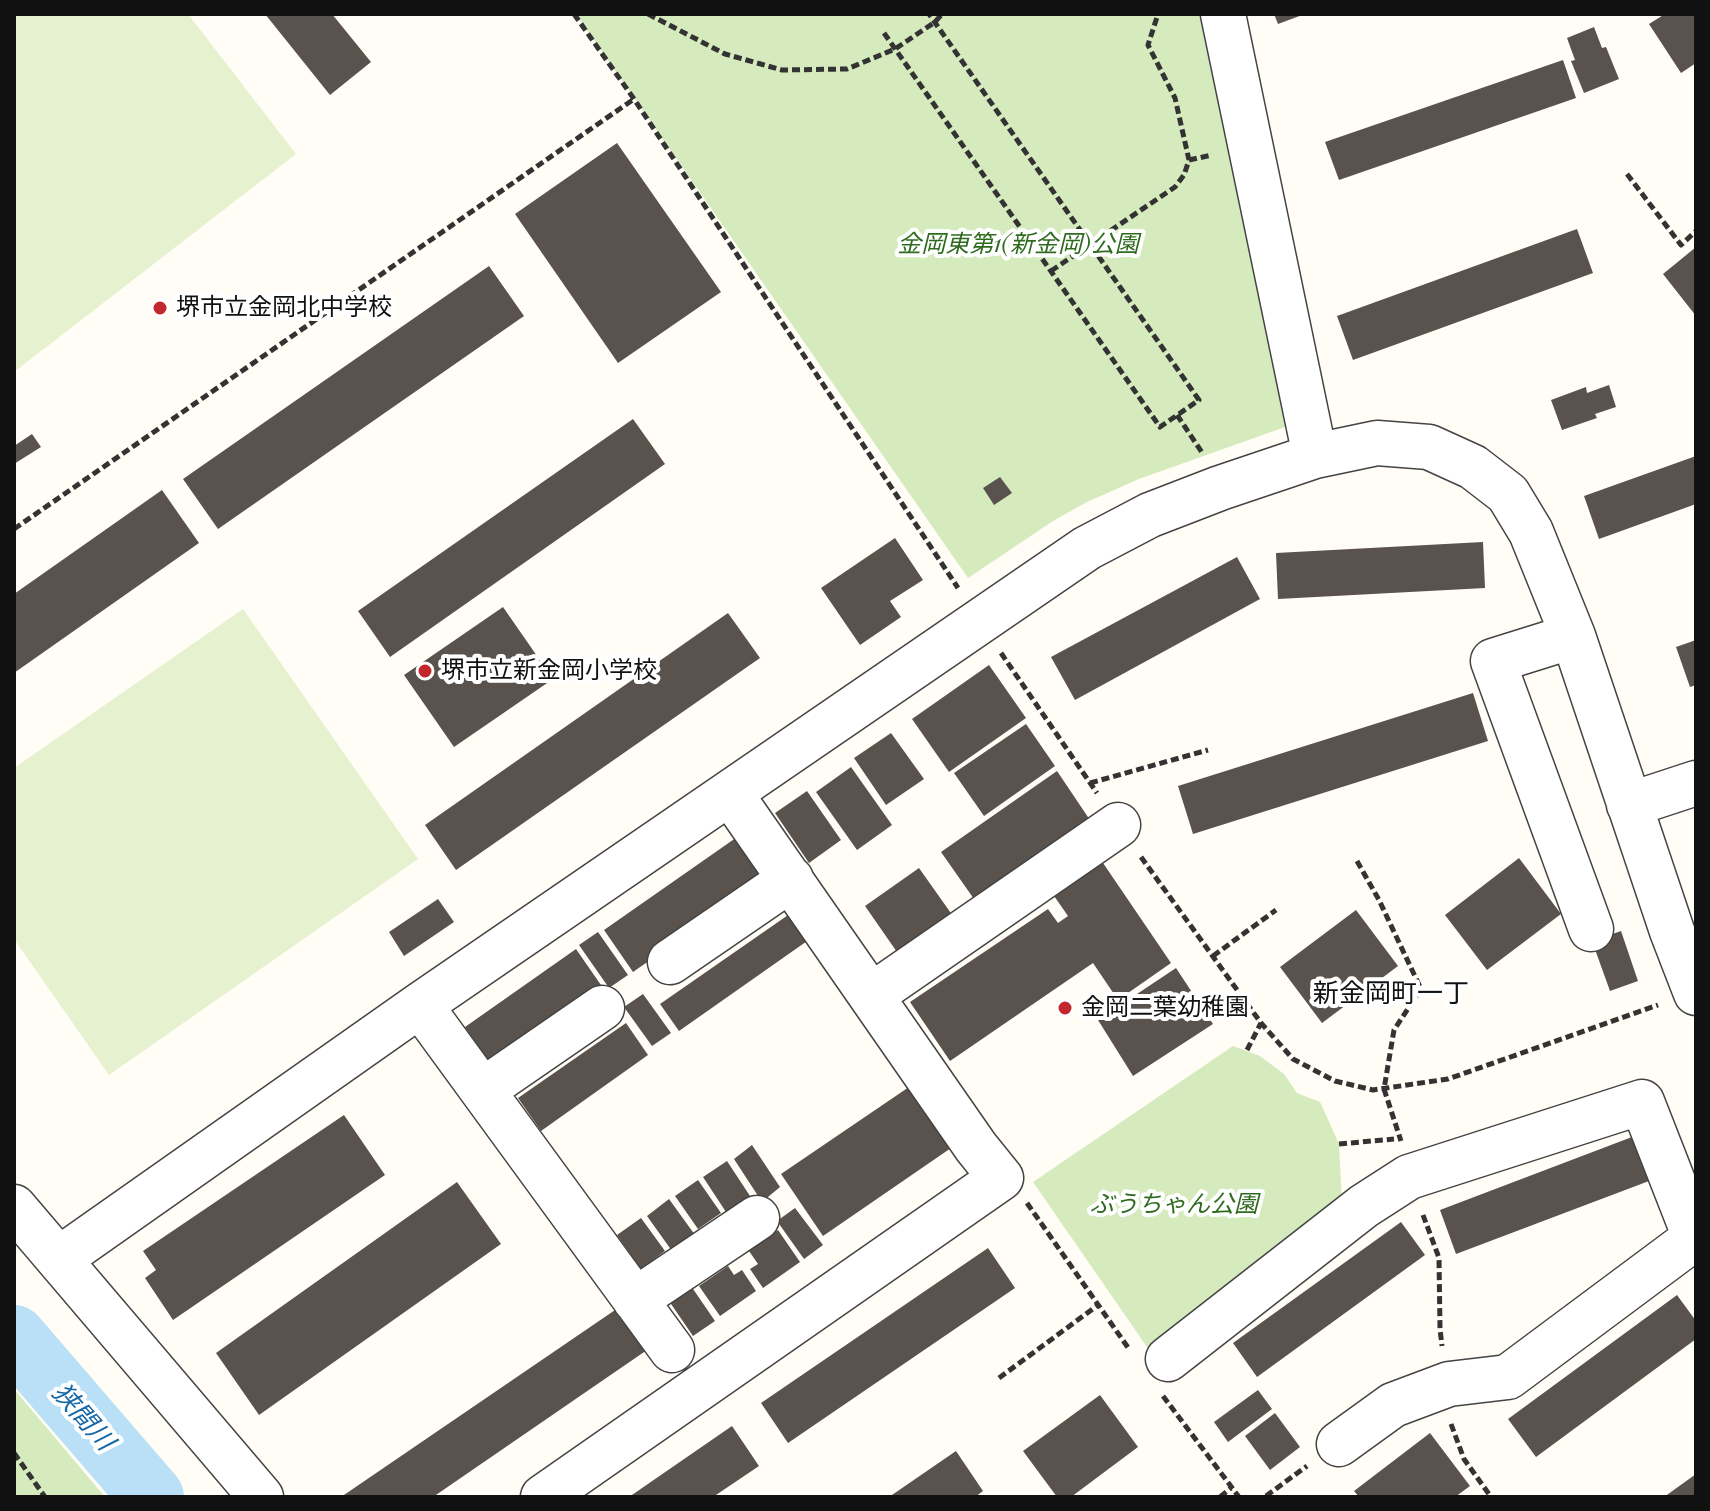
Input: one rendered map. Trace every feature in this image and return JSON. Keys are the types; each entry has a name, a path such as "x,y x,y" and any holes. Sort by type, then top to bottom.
{"street":[{"path":"1223,14 1315,456"},
{"path":"59,1259 420,1005 1087,548 1150,515 1315,456 1377,443 1429,447 1473,467 1508,494 1531,532 1573,636 1629,805 1683,997"},
{"path":"1573,636 1493,661 1591,929"},
{"path":"1629,805 1696,783"},
{"path":"543,1497 1001,1178 976,1147 730,793"},
{"path":"872,995 1118,825"},
{"path":"670,962 791,879"},
{"path":"420,1005 672,1350"},
{"path":"483,1090 602,1008"},
{"path":"1151,1366 1364,1206 1409,1177 1642,1102 1696,1238 1508,1377 1449,1384 1393,1405 1339,1444"},
{"path":"14,1207 261,1497"},
{"path":"635,1300 757,1218"}],"path":[{"path":"574,14 634,99 962,595"},
{"path":"648,14 725,54 782,70 847,69 895,49 942,14"},
{"path":"884,33 1160,427 1199,400 929,14"},
{"path":"1051,271 1175,187 1184,175 1189,160 1175,98 1148,45 1158,14"},
{"path":"14,529 634,99"},
{"path":"1627,174 1681,245 1696,231"},
{"path":"1177,415 1210,465"},
{"path":"994,642 1118,825 1261,1023 1293,1059 1335,1081 1373,1090 1448,1079 1683,997"},
{"path":"1090,783 1208,750"},
{"path":"1213,956 1276,910"},
{"path":"1247,1050 1261,1023"},
{"path":"1339,1144 1400,1138"},
{"path":"1001,1178 1021,1195 1098,1305 1151,1366 1239,1497"},
{"path":"999,1378 1098,1305"},
{"path":"1266,1497 1339,1444"},
{"path":"14,1453 45,1497"},
{"path":"1220,1497 1231,1488"}],"green space":[{"path":"14,14 188,14 296,154 14,372"},
{"name":"金岡東第1(新金岡)公園","path":"576,14 1208,14 1285,427 1139,479 1087,502 968,578"},
{"path":"243,609 418,859 109,1075 14,939 14,768"},
{"name":"ぶうちゃん公園","path":"1233,1046 1260,1056 1284,1074 1297,1093 1320,1102 1339,1144 1342,1203 1147,1347 1033,1182"},
{"path":"14,1389 105,1497 14,1497"}],"building":[{"path":"265,14 332,14 371,62 330,95"},
{"path":"1274,14 1305,14 1278,24"},
{"path":"1665,14 1696,14 1696,63 1681,73 1649,24"},
{"path":"1594,27 1619,79 1584,93 1571,61 1575,60 1567,38"},
{"path":"1563,60 1576,98 1339,180 1325,142"},
{"path":"617,143 721,292 618,363 515,214"},
{"path":"1577,229 1593,273 1353,360 1337,316"},
{"path":"1696,247 1696,316 1663,274"},
{"path":"489,266 524,316 218,529 183,479"},
{"path":"1609,385 1616,407 1595,414 1597,418 1562,430 1551,400 1586,387 1587,393"},
{"path":"633,419 665,464 390,657 358,611"},
{"path":"32,434 41,447 14,464 14,446"},
{"path":"1696,456 1696,504 1599,539 1584,496"},
{"path":"1000,477 1012,493 994,505 983,488"},
{"path":"162,490 199,543 14,673 14,594"},
{"path":"895,538 923,580 890,601 901,617 860,645 821,588"},
{"path":"1483,542 1485,588 1278,599 1276,553"},
{"path":"1237,557 1260,599 1075,700 1051,657"},
{"path":"503,607 553,679 454,747 404,675"},
{"path":"728,613 760,658 456,870 425,825"},
{"path":"1696,640 1696,685 1690,687 1676,647"},
{"path":"989,665 1026,718 949,772 912,719"},
{"path":"1473,693 1488,741 1193,834 1178,786"},
{"path":"1026,724 1055,766 984,816 954,773"},
{"path":"891,733 924,779 886,805 854,758"},
{"path":"851,767 892,825 857,850 816,792"},
{"path":"1057,771 1096,829 981,909 941,852"},
{"path":"807,791 841,840 809,863 775,813"},
{"path":"740,835 769,877 633,972 604,930"},
{"path":"1519,858 1561,914 1487,970 1445,915"},
{"path":"1101,860 1171,963 1118,1000 1093,963 950,1061 910,1002 1048,909 1058,923 1068,916 1052,893"},
{"path":"919,868 960,926 906,965 865,906"},
{"path":"438,899 454,922 404,956 389,932"},
{"path":"1356,910 1398,966 1322,1023 1280,967"},
{"path":"791,913 810,939 679,1031 660,1004"},
{"path":"1621,931 1638,981 1610,991 1592,941"},
{"path":"598,932 628,975 609,988 579,945"},
{"path":"576,949 603,988 491,1065 465,1027"},
{"path":"1176,968 1213,1024 1133,1076 1098,1020"},
{"path":"643,994 671,1033 652,1046 624,1007"},
{"path":"626,1023 648,1055 541,1131 518,1098"},
{"path":"909,1087 951,1148 823,1236 781,1174"},
{"path":"344,1115 385,1175 173,1320 145,1278 156,1270 143,1251"},
{"path":"1632,1137 1649,1181 1456,1254 1440,1210"},
{"path":"752,1145 780,1187 762,1202 734,1159"},
{"path":"727,1161 750,1196 726,1212 703,1177"},
{"path":"698,1180 721,1213 698,1229 675,1196"},
{"path":"457,1182 501,1244 259,1415 216,1353"},
{"path":"669,1199 695,1235 672,1251 647,1216"},
{"path":"795,1208 823,1245 804,1259 777,1221"},
{"path":"641,1218 665,1251 641,1269 617,1235"},
{"path":"1401,1222 1425,1255 1257,1377 1233,1343"},
{"path":"778,1230 800,1262 763,1288 750,1269 758,1264 749,1251"},
{"path":"988,1248 1015,1288 788,1443 761,1403"},
{"path":"728,1266 734,1275 742,1270 756,1291 720,1316 699,1286"},
{"path":"691,1286 715,1321 693,1336 669,1301"},
{"path":"1677,1295 1696,1321 1696,1339 1536,1457 1508,1419"},
{"path":"618,1308 647,1350 433,1497 341,1497"},
{"path":"1258,1390 1272,1409 1228,1442 1214,1422"},
{"path":"1100,1395 1138,1447 1071,1497 1057,1497 1023,1451"},
{"path":"1275,1413 1300,1447 1270,1470 1245,1436"},
{"path":"732,1426 759,1466 713,1497 629,1497"},
{"path":"1430,1433 1470,1486 1455,1497 1359,1497 1354,1491"},
{"path":"956,1451 983,1491 975,1497 889,1497"},
{"path":"1696,1474 1696,1497 1664,1497"}],"waterway":[{"name":"狭間川","path":"14,1337 152,1497"}],"place":[{"name":"堺市立金岡北中学校","path":"160,308"},
{"name":"堺市立新金岡小学校","path":"425,671"},
{"name":"金岡二葉幼稚園","path":"1065,1008"}],"district":[{"name":"新金岡町一丁","path":"1391,994"}]}
